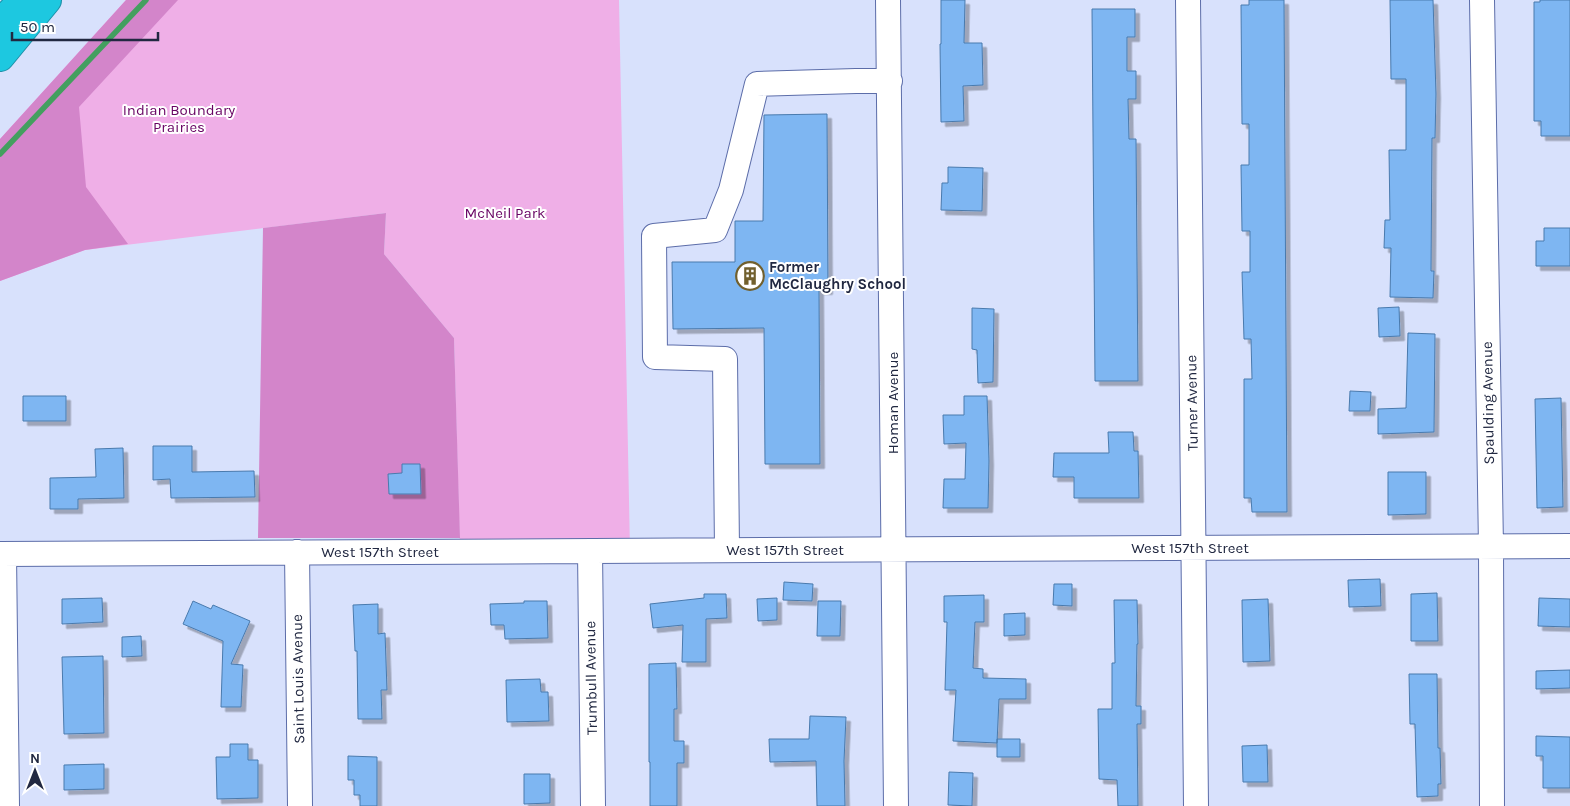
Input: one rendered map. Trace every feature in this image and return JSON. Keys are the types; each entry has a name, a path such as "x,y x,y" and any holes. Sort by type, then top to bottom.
{"highway":[{"path":"0,23 23,0"},
{"path":"0,56 47,0"}],"street":[{"name":"Homan Avenue","path":"888,0 896,806"},
{"name":"Turner Avenue","path":"1188,0 1196,806"},
{"name":"Spaulding Avenue","path":"1482,0 1491,547 1492,806"},
{"path":"726,550 725,359 655,357 654,236 715,230 731,190 757,84 890,81"},
{"name":"West 157th Street","path":"2,554 1570,546"},
{"name":"Trumbull Avenue","path":"590,551 593,806"},
{"name":"Saint Louis Avenue","path":"297,552 300,806"},
{"path":"2,554 7,806"}],"green space":[{"path":"126,0 619,0 630,551 460,552 454,338 384,254 386,213 85,250 0,281 0,139"}],"shaded area":[{"path":"126,0 178,0 79,107 86,187 128,244 85,250 0,281 0,139"},
{"path":"386,213 384,254 454,338 460,538 258,538 263,228"}],"building":[{"path":"941,0 965,0 964,43 982,43 983,85 963,86 964,121 941,122"},
{"path":"1249,0 1284,0 1287,512 1252,512 1251,498 1244,498 1244,379 1252,379 1251,339 1244,339 1242,272 1250,272 1250,231 1242,231 1241,165 1249,165 1249,124 1242,124 1241,5 1249,5"},
{"path":"1390,0 1433,0 1436,94 1435,138 1432,138 1431,271 1434,271 1433,298 1390,297 1391,248 1384,248 1385,220 1390,220 1389,150 1406,150 1406,79 1391,79"},
{"path":"1540,0 1570,0 1570,136 1541,136 1541,121 1534,121 1534,2 1540,2"},
{"path":"1092,9 1135,9 1135,37 1127,37 1127,71 1136,71 1136,99 1128,99 1129,139 1136,139 1138,381 1095,381"},
{"name":"Former McClaughry School","path":"827,114 828,290 819,290 820,464 765,464 764,328 673,329 672,262 735,262 735,221 763,221 764,115"},
{"path":"948,167 983,168 982,211 941,210 942,183 948,183"},
{"path":"1544,228 1570,228 1570,266 1536,266 1536,241 1544,241"},
{"path":"1399,307 1400,336 1379,337 1378,308"},
{"path":"972,308 994,309 993,382 978,383 977,350 972,349"},
{"path":"1408,333 1435,334 1434,432 1378,434 1378,409 1406,408"},
{"path":"1350,391 1371,392 1370,411 1349,411"},
{"path":"23,396 66,396 66,421 23,421"},
{"path":"964,396 987,396 988,508 943,508 944,479 965,479 966,443 944,444 943,415 964,415"},
{"path":"1561,398 1563,507 1537,508 1535,399"},
{"path":"1108,432 1133,432 1134,451 1138,451 1139,498 1074,498 1074,477 1053,477 1054,453 1109,453"},
{"path":"153,446 192,446 192,472 254,471 255,497 171,498 170,479 153,480"},
{"path":"123,448 124,498 78,499 78,509 50,509 50,478 96,477 95,449"},
{"path":"402,464 420,464 421,494 389,494 388,474 402,473"},
{"path":"1388,472 1426,472 1426,514 1388,515"},
{"path":"1380,579 1381,606 1349,607 1348,580"},
{"path":"784,582 813,584 812,601 783,600"},
{"path":"1054,584 1072,584 1072,606 1053,605"},
{"path":"1437,593 1438,641 1411,641 1411,594"},
{"path":"704,594 726,594 727,618 706,619 706,662 682,662 683,625 653,628 650,604 704,598"},
{"path":"984,595 984,622 975,622 973,668 983,669 983,678 1026,679 1026,699 999,699 997,743 953,741 956,690 945,690 947,622 944,622 944,596"},
{"path":"102,598 103,622 62,624 62,599"},
{"path":"777,598 777,620 758,621 757,599"},
{"path":"1539,598 1570,599 1570,627 1538,626"},
{"path":"1268,599 1270,661 1243,662 1242,600"},
{"path":"1114,600 1137,600 1136,706 1141,706 1141,724 1137,724 1138,806 1118,806 1117,780 1099,779 1098,709 1112,709 1112,663 1115,663"},
{"path":"193,601 211,609 213,605 250,621 231,664 243,665 241,707 221,707 223,641 183,624"},
{"path":"524,601 547,601 548,638 505,639 504,625 491,625 490,604 524,603"},
{"path":"818,601 841,601 840,636 817,636"},
{"path":"378,604 378,634 385,633 387,690 381,690 382,719 358,719 357,651 355,651 353,605"},
{"path":"1025,613 1025,635 1004,636 1004,614"},
{"path":"141,636 142,656 122,657 122,637"},
{"path":"103,656 104,733 64,734 62,657"},
{"path":"676,663 677,709 674,709 674,741 684,741 684,763 677,763 677,806 650,806 649,664"},
{"path":"1570,670 1570,688 1536,689 1536,671"},
{"path":"1409,674 1437,674 1438,748 1440,748 1441,784 1438,784 1438,796 1417,797 1415,724 1410,724"},
{"path":"540,679 541,692 548,692 549,721 507,722 506,680"},
{"path":"810,716 846,717 844,761 845,806 817,806 816,761 770,762 769,739 809,739"},
{"path":"1536,736 1570,737 1570,788 1543,788 1543,756 1536,756"},
{"path":"997,739 1020,739 1020,757 997,757"},
{"path":"230,744 248,744 248,760 258,760 258,798 217,799 216,757 230,757"},
{"path":"1267,745 1268,782 1243,782 1242,746"},
{"path":"348,756 377,757 377,806 360,806 360,795 354,795 354,780 348,780"},
{"path":"104,764 104,789 64,790 64,765"},
{"path":"949,772 973,773 972,806 948,805"},
{"path":"524,774 550,774 550,803 524,804"}],"waterway":[{"path":"0,154 146,0"}],"place":[{"name":"Former McClaughry School","path":"750,276"}],"park label":[{"name":"Indian Boundary Prairies","path":"179,118"},
{"name":"McNeil Park","path":"505,213"}]}
